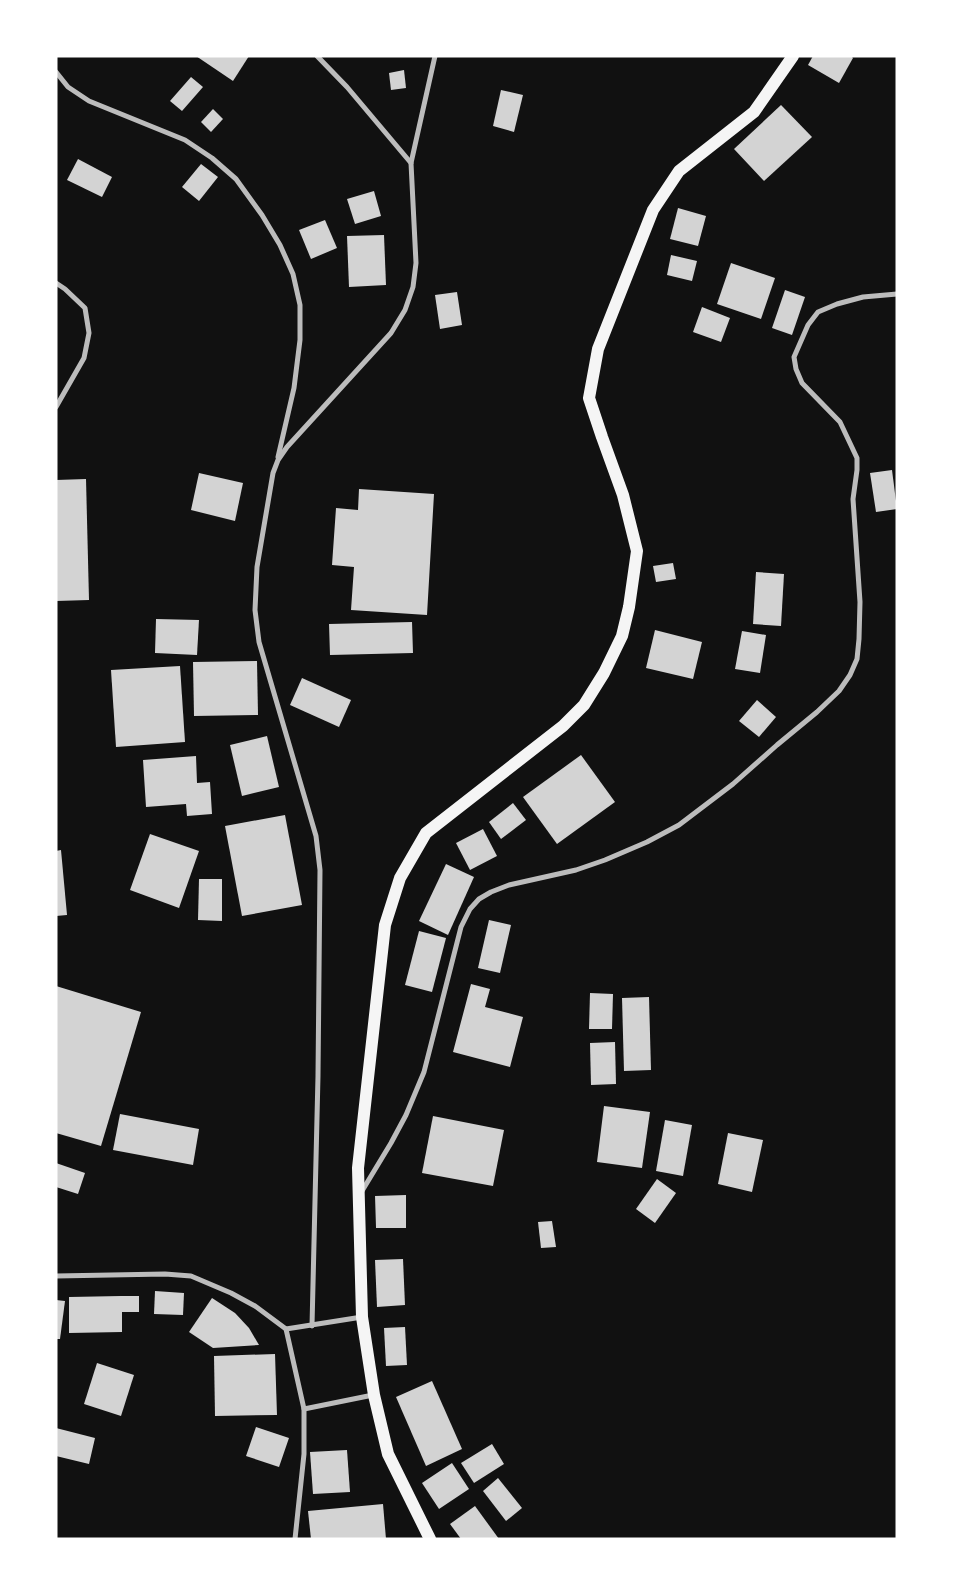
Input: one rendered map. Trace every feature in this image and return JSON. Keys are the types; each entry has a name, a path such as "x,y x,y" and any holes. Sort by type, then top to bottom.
{"main road":[{"path":"430,1539 388,1454 374,1394 362,1317 358,1168 385,925 400,878 426,833 563,726 584,705 604,673 622,636 629,607 637,551 623,494 589,398 598,349 653,210 679,171 754,112 793,56"}],"street":[{"path":"317,56 347,87 411,163"},
{"path":"278,460 287,447 391,333 405,310 413,287 416,263 411,163 435,56"},
{"path":"56,72 68,88 89,101 185,140 212,158 236,178 280,245 292,274 300,305 300,340 294,388 278,460 273,474 257,567 255,610 259,642 316,836 320,870 318,1076 312,1326"},
{"path":"56,283 85,308 89,333 84,358 56,407"},
{"path":"359,1195 391,1144 406,1115 424,1072 461,927 470,909 491,892 509,885 576,870 605,860 679,826 733,784 817,712 838,691 850,675 857,659 859,639 860,602 853,499 858,470 857,458 840,422 802,383 796,369 794,357 798,344 808,325 818,312 837,304 863,297 897,294"},
{"path":"56,1276 165,1274 191,1276 231,1292 255,1306 286,1329 304,1410 304,1454 295,1539"},
{"path":"286,1329 362,1317"},
{"path":"304,1410 374,1394"}],"building":[{"path":"196,56 249,56 233,81"},
{"path":"813,56 851,56 853,58 839,83 808,65"},
{"path":"404,70 406,88 391,90 389,73"},
{"path":"191,77 203,87 182,111 170,101"},
{"path":"501,90 523,95 514,132 493,126"},
{"path":"781,105 812,137 764,181 734,149"},
{"path":"213,109 223,119 211,132 201,122"},
{"path":"78,159 112,177 102,197 67,180"},
{"path":"201,164 218,177 199,201 182,187"},
{"path":"374,191 381,216 355,224 347,199"},
{"path":"678,208 706,216 698,246 670,239"},
{"path":"325,220 337,248 311,259 299,230"},
{"path":"384,235 386,285 349,287 347,236"},
{"path":"671,255 697,261 692,281 667,275"},
{"path":"731,263 775,278 761,319 717,304"},
{"path":"785,290 805,297 792,335 772,328"},
{"path":"457,292 462,325 440,329 435,295"},
{"path":"702,307 730,318 721,342 693,332"},
{"path":"892,470 897,509 876,512 870,473"},
{"path":"199,473 243,483 235,521 191,510"},
{"path":"86,479 89,600 56,601 56,480"},
{"path":"359,489 434,494 427,615 351,610 354,567 332,565 336,508 358,510"},
{"path":"673,563 676,579 656,582 653,566"},
{"path":"756,572 784,574 781,626 753,624"},
{"path":"156,619 199,620 197,655 155,653"},
{"path":"412,622 413,653 330,655 329,624"},
{"path":"655,630 702,642 693,679 646,668"},
{"path":"742,631 766,635 760,673 735,669"},
{"path":"257,661 258,715 194,716 193,662"},
{"path":"180,666 185,742 116,747 111,670"},
{"path":"302,678 351,700 339,727 290,705"},
{"path":"757,700 776,717 759,737 739,721"},
{"path":"267,736 279,787 242,796 230,745"},
{"path":"581,755 615,802 557,844 523,797"},
{"path":"196,756 197,783 210,782 212,814 187,816 186,804 146,807 143,760"},
{"path":"513,803 526,820 501,839 489,822"},
{"path":"285,815 302,905 242,916 225,826"},
{"path":"483,829 497,856 470,870 456,843"},
{"path":"150,834 199,851 179,908 130,890"},
{"path":"61,850 67,915 56,916 56,851"},
{"path":"446,864 474,877 448,935 419,921"},
{"path":"199,879 222,879 222,921 198,920"},
{"path":"489,920 511,925 500,973 478,968"},
{"path":"419,931 446,938 432,992 405,985"},
{"path":"471,984 490,989 485,1007 523,1017 510,1067 453,1052"},
{"path":"56,986 141,1012 101,1146 56,1133"},
{"path":"590,993 613,994 612,1029 589,1029"},
{"path":"649,997 651,1070 624,1071 622,998"},
{"path":"615,1042 616,1084 591,1085 590,1043"},
{"path":"604,1106 650,1112 642,1168 597,1162"},
{"path":"120,1114 199,1129 193,1165 113,1150"},
{"path":"433,1116 504,1130 493,1186 422,1173"},
{"path":"665,1120 692,1125 683,1176 656,1171"},
{"path":"728,1133 763,1140 752,1192 718,1184"},
{"path":"56,1163 85,1173 78,1194 56,1187"},
{"path":"657,1179 676,1193 655,1223 636,1209"},
{"path":"406,1195 406,1228 376,1228 375,1196"},
{"path":"552,1221 556,1247 541,1248 538,1222"},
{"path":"403,1259 405,1305 377,1307 375,1260"},
{"path":"155,1291 184,1293 183,1315 154,1314"},
{"path":"139,1296 139,1312 122,1312 122,1332 69,1333 69,1297"},
{"path":"212,1298 235,1313 249,1328 259,1345 213,1348 189,1332"},
{"path":"56,1300 65,1301 60,1339 56,1339"},
{"path":"405,1327 407,1365 386,1366 384,1328"},
{"path":"275,1354 277,1415 215,1416 214,1356"},
{"path":"97,1363 134,1375 121,1416 84,1404"},
{"path":"432,1381 462,1449 426,1466 396,1397"},
{"path":"256,1427 289,1438 279,1467 246,1456"},
{"path":"56,1428 95,1438 89,1464 56,1456"},
{"path":"492,1444 504,1464 474,1483 461,1463"},
{"path":"347,1450 350,1492 313,1494 310,1452"},
{"path":"452,1463 469,1489 439,1509 422,1483"},
{"path":"498,1478 522,1508 506,1521 483,1491"},
{"path":"383,1504 386,1539 311,1539 308,1511"},
{"path":"475,1506 499,1539 461,1539 450,1524"}]}
